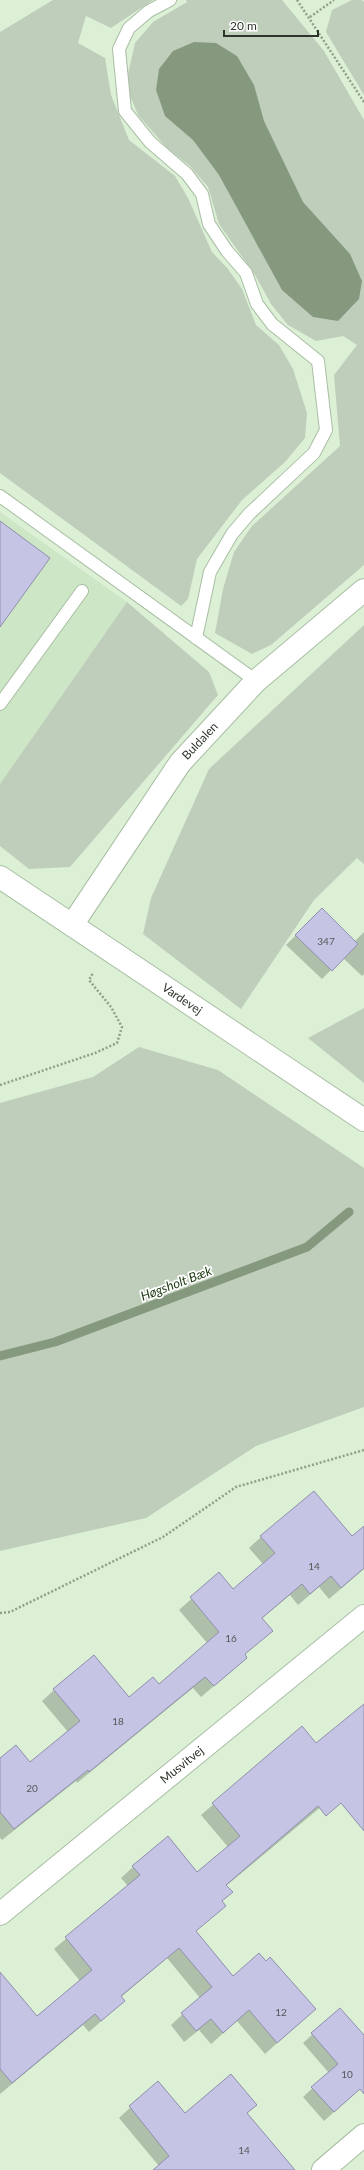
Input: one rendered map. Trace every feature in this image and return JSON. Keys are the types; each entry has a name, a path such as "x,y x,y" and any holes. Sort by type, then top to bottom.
{"street":[{"name":"Buldalen","path":"72,925 180,763 256,681 364,590"},
{"name":"Vardevej","path":"0,877 364,1120"},
{"name":"Musvitvej","path":"0,1914 364,1616"},
{"path":"323,2170 364,2135"}],"lane":[{"path":"170,0 149,11 129,28 120,49 125,111 150,142 187,174 202,194 209,224 227,251 246,273 257,304 272,324 318,362 326,430 314,452 249,514 232,534 210,572 196,638"},
{"path":"0,496 256,681"},
{"path":"0,704 82,591"}],"path":[{"path":"297,0 310,17 364,102"},
{"path":"310,17 334,0"},
{"path":"0,1085 96,1053 117,1042 122,1027 112,1007 89,980 107,948"},
{"path":"0,1613 10,1612 163,1538 236,1487 364,1450"}],"shaded area":[{"path":"53,0 153,0 111,28 86,16 78,43 105,58 111,95 129,140 175,176 188,198 212,252 228,269 242,289 256,325 279,345 293,369 307,413 305,438 285,462 242,500 197,559 188,599 181,606 0,473 0,32"},
{"path":"186,0 282,0 324,51 364,120 364,565 271,645 252,654 215,633 223,589 234,552 252,526 340,446 334,375 357,345 343,336 316,341 288,325 271,304 255,275 219,224 208,187 190,166 166,147 138,115 129,93 128,74 135,43 153,22 187,2"},
{"path":"352,0 362,0 364,2 364,95 326,32 332,10"},
{"path":"194,42 216,43 237,56 254,85 264,121 303,202 350,254 362,281 359,299 338,321 313,317 282,290 219,175 193,140 165,116 156,90 159,69 173,51"},
{"path":"0,512 127,602 0,784"},
{"path":"127,602 209,672 218,695 70,867 29,869 0,846 0,784"},
{"path":"364,625 364,864 357,858 314,900 241,1009 143,934 151,898 209,769"},
{"path":"364,1008 364,1083 308,1038"},
{"path":"139,1047 218,1070 364,1168 364,1407 256,1446 146,1518 0,1551 0,1103 93,1077"}],"building":[{"path":"0,521 50,558 0,627"},
{"path":"322,908 358,944 332,971 295,935"},
{"path":"314,1491 352,1536 364,1526 364,1568 341,1588 331,1576 310,1594 302,1584 262,1618 273,1631 245,1654 247,1658 214,1686 205,1677 89,1772 88,1770 14,1829 0,1812 0,1758 16,1745 30,1762 80,1721 53,1689 94,1655 129,1697 153,1677 159,1684 219,1632 190,1597 219,1572 233,1589 275,1553 260,1536"},
{"path":"364,1704 364,1831 341,1803 326,1816 318,1806 226,1885 233,1892 222,1901 226,1906 196,1931 233,1976 259,1953 266,1961 270,1957 316,2009 277,2043 249,2010 223,2033 211,2019 196,2031 181,2013 212,1987 179,1948 121,1996 125,2001 101,2021 95,2014 12,2083 0,2069 0,1972 37,2016 92,1970 65,1937 140,1875 132,1866 168,1836 197,1872 240,1836 212,1803 302,1726 316,1743"},
{"path":"340,2008 364,2035 364,2094 360,2089 334,2112 311,2087 338,2064 311,2033"},
{"path":"231,2074 257,2105 247,2113 295,2170 153,2170 169,2156 129,2106 158,2081 185,2113"}],"waterway":[{"name":"Høgsholt Bæk","path":"0,1356 55,1342 307,1247 349,1212"}]}
